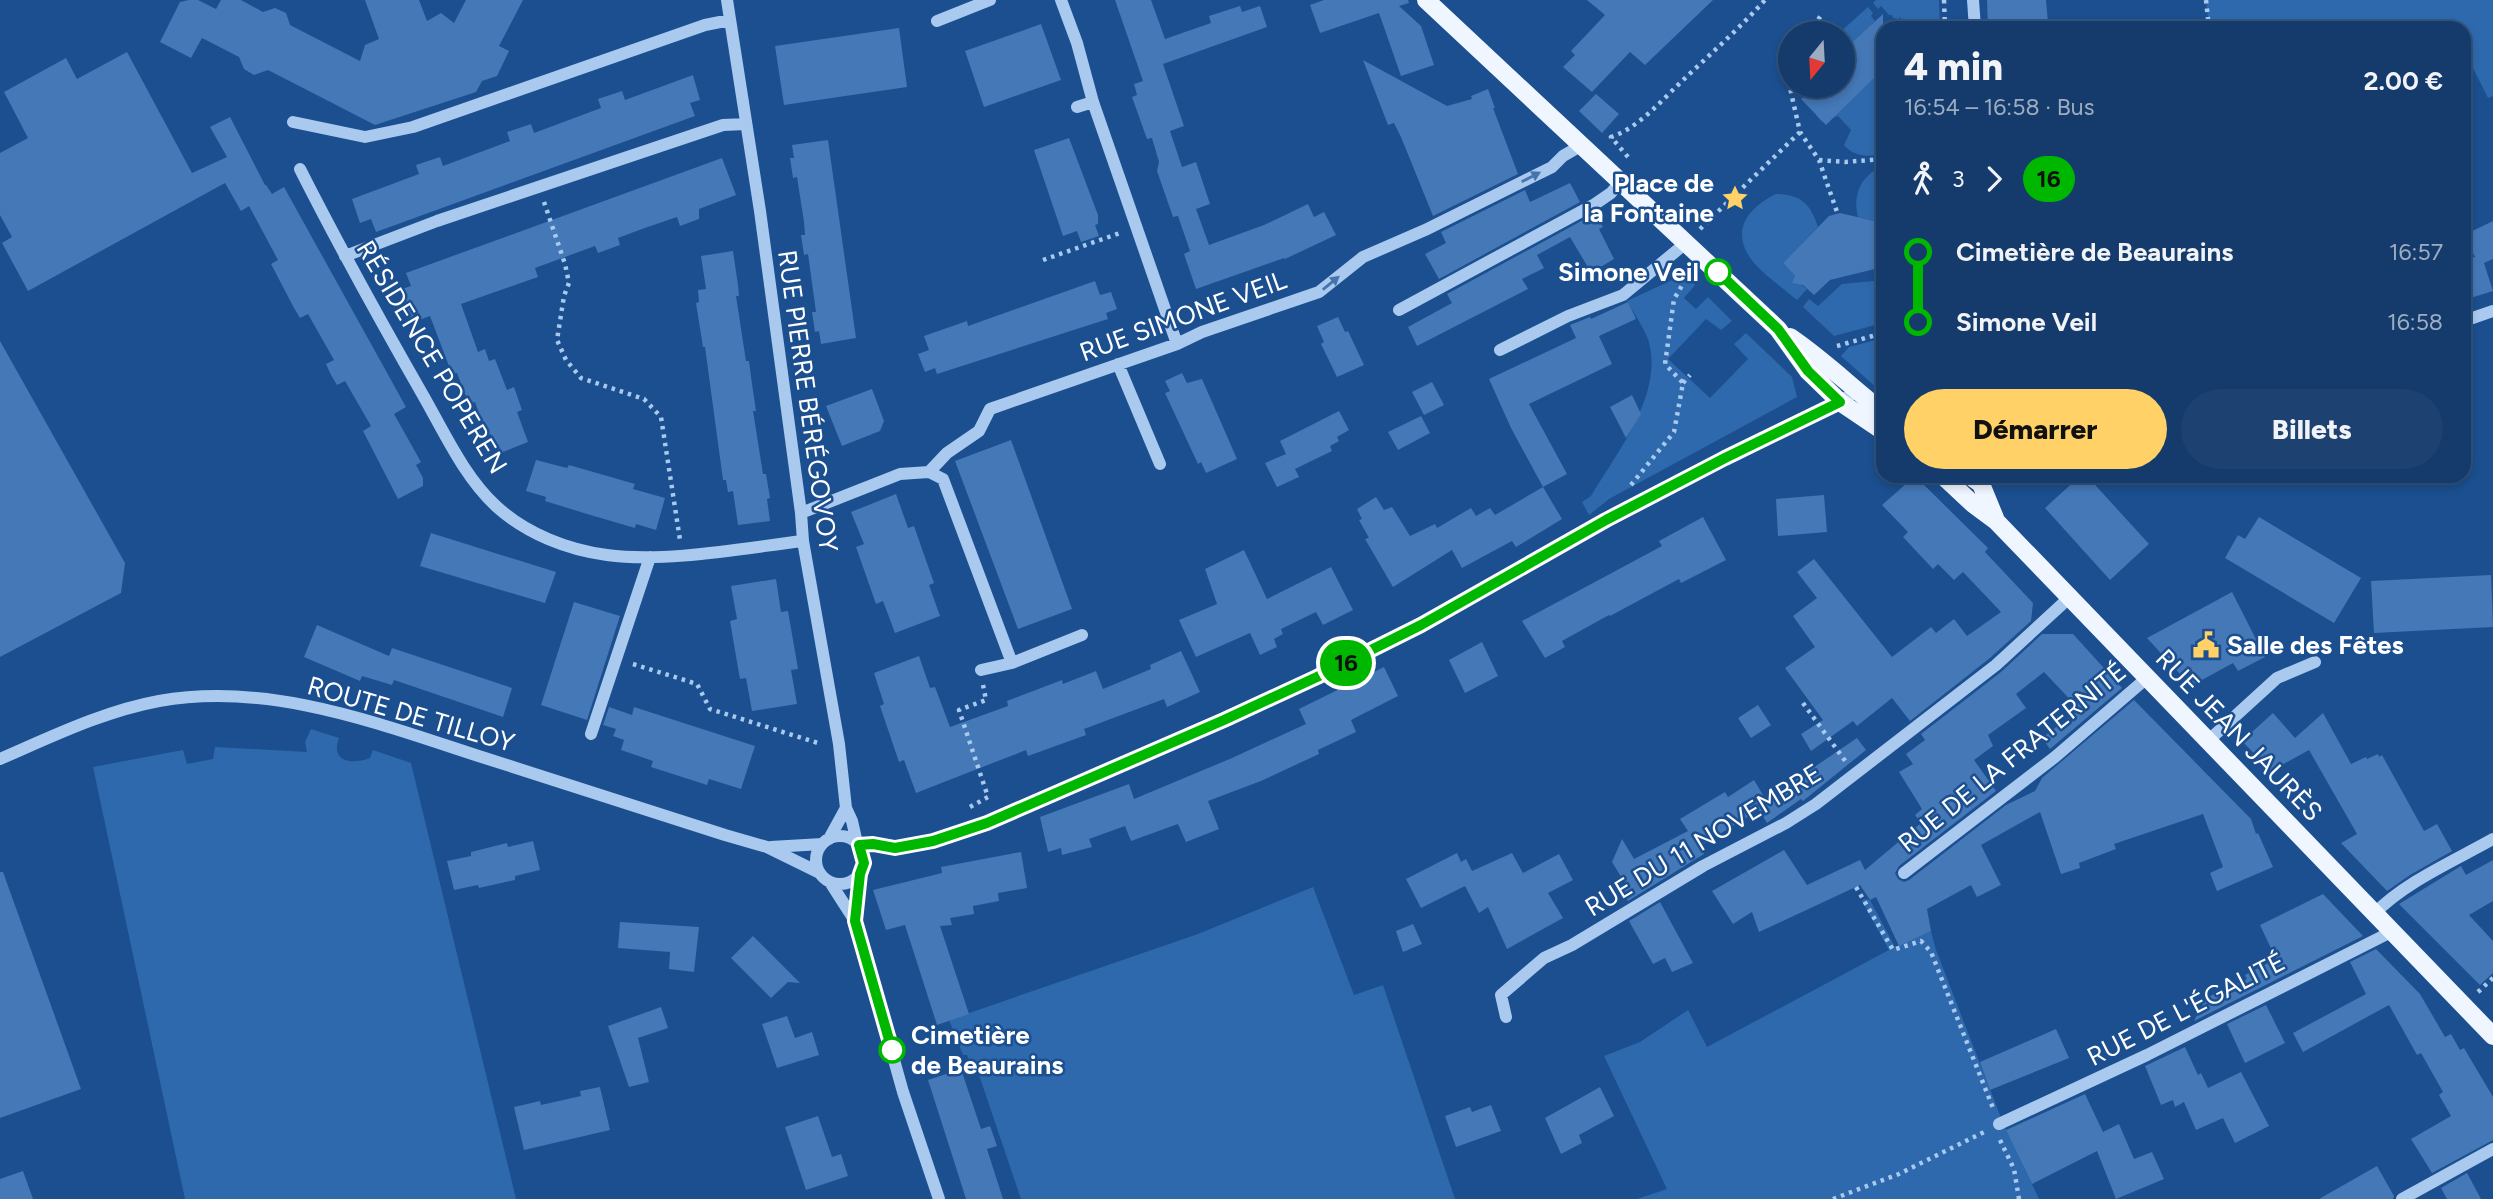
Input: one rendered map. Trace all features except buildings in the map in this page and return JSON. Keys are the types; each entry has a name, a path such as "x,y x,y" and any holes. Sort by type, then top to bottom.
{"main road":[{"path":"1426,0 1778,329 1821,358 1876,407"},
{"path":"1778,329 1808,371 1840,402 1876,425"},
{"name":"RUE JEAN JAURÈS","path":"1952,483 1973,504 1996,521 2493,1036"},
{"path":"1980,483 1996,521"}],"street":[{"name":"RUE PIERRE BÉRÉGOVOY","path":"727,0 803,541 839,744 846,808 858,844"},
{"path":"937,21 990,0"},
{"path":"1060,0 1077,43 1093,102 1177,344"},
{"path":"1973,0 1974,21"},
{"path":"293,122 365,137 413,127 705,25 730,20"},
{"path":"1077,107 1093,102"},
{"path":"345,257 437,221 723,125 746,124"},
{"name":"RUE SIMONE VEIL","path":"929,472 947,453 979,431 990,410 1319,292 1363,257 1425,230 1540,173 1582,145"},
{"name":"RÉSIDENCE POPEREN","path":"300,169 345,257 451,444 473,480 497,507 537,535 607,555 683,555 803,541"},
{"path":"1399,310 1595,204 1611,193 1621,181"},
{"path":"1500,350 1568,316 1623,295 1671,258 1687,242"},
{"path":"2471,319 2493,312"},
{"path":"1118,363 1160,464"},
{"path":"826,842 839,836 858,844 895,848 933,841 987,823 1178,740 1317,677 1421,625 1606,520 1857,392"},
{"path":"801,513 900,474 929,472 943,479 1012,663"},
{"path":"591,734 650,557"},
{"name":"RUE DU 11 NOVEMBRE","path":"1506,1017 1501,995 1544,958 1572,945 1703,866 1786,823 1996,666 2070,597"},
{"path":"981,670 1012,663 1082,635"},
{"path":"2209,740 2277,678 2315,662"},
{"name":"RUE DE LA FRATERNITÉ","path":"1904,873 2055,757 2148,677"},
{"name":"ROUTE DE TILLOY","path":"0,759 116,712 158,701 231,695 307,705 364,719 767,847 825,878"},
{"path":"846,808 817,853 816,864 855,921 903,1092 939,1199"},
{"path":"2374,914 2384,903 2419,879 2493,839"},
{"name":"ROUTE DE TILLOY","path":"767,847 826,842"},
{"path":"855,921 860,874 864,863 858,844"},
{"path":"825,878 846,883 860,874"},
{"name":"RUE DE L'ÉGALITÉ","path":"1996,1126 2147,1055 2391,932"},
{"path":"2402,1199 2493,1149"}],"path":[{"path":"1625,154 1611,137 1626,132 1745,22 1765,0"},
{"path":"1944,0 1945,21"},
{"path":"2206,0 2208,21"},
{"path":"1817,21 1823,13"},
{"path":"1792,98 1800,132 1819,160 1838,212"},
{"path":"1687,242 1800,132"},
{"path":"1819,160 1845,162 1876,160"},
{"path":"539,188 569,283 564,296 557,340 566,360 581,377 644,399 661,417 683,555"},
{"path":"1043,260 1126,231 1136,224"},
{"path":"1671,258 1681,267 1683,284 1674,299 1665,364 1684,383"},
{"path":"1821,358 1837,346 1876,335"},
{"path":"1606,520 1624,492 1643,473 1674,432 1684,383 1690,375"},
{"path":"617,658 697,684 710,709 819,744 839,744"},
{"path":"962,810 988,797 959,710 986,700 981,670"},
{"path":"1803,703 1855,774"},
{"path":"1856,887 1893,950 1921,941 1931,952 2014,1169 2019,1199"},
{"path":"1833,1199 1899,1174 1996,1126"}],"shaded area":[{"path":"1876,0 1939,0 1940,21 1902,21 1900,17 1893,18 1881,6 1878,9 1873,3"},
{"path":"2206,0 2493,0 2493,96 2488,98 2471,64 2471,21 2208,21"},
{"path":"1868,7 1875,21 1855,42 1855,21 1852,21"},
{"path":"1876,70 1876,155 1857,154 1844,145 1851,130 1838,116 1822,122 1816,115 1839,98 1855,98 1855,86"},
{"path":"1876,170 1876,221 1858,217 1856,209 1860,186"},
{"path":"1776,194 1792,196 1803,202 1812,212 1818,227 1783,263 1795,276 1794,279 1807,289 1797,300 1755,264 1742,238 1746,220 1751,213"},
{"path":"1683,275 1695,285 1684,298 1696,309 1708,297 1732,321 1721,330 1706,319 1668,359 1710,398 1748,359 1734,344 1746,333 1792,377 1797,397 1609,499 1589,515 1582,502 1591,496 1625,441 1636,421 1650,380 1648,339 1627,301"},
{"path":"1876,282 1876,325 1834,336 1803,307 1809,299 1818,306 1842,284"},
{"path":"1876,340 1876,387 1841,356 1849,347"},
{"path":"311,729 339,738 338,752 344,760 370,758 373,750 411,763 516,1199 185,1199 93,767 183,750 187,764 213,759 215,747 307,752 305,742"},
{"path":"1313,887 1354,995 1383,985 1455,1199 1021,1199 977,1069 971,1066 967,1055 963,1055 949,1020 1198,934"},
{"path":"1870,900 1895,947 1931,931 2003,1123 2039,1199 1637,1199 1667,1189 1604,1056 1640,1042 1688,1010 1707,1047 1889,950 1862,901"}],"bus line":[{"name":"16","path":"892,1050 855,921 860,874 864,863 859,845 873,844 895,848 933,841 987,823 1224,720 1421,625 1606,520 1840,402 1808,371 1778,329 1718,272"}],"place":[{"name":"Place de la Fontaine","path":"1735,198"},
{"name":"Simone Veil","path":"1718,272"},
{"name":"Salle des Fêtes","path":"2206,645"},
{"name":"Cimetière de Beaurains","path":"892,1050"}]}
